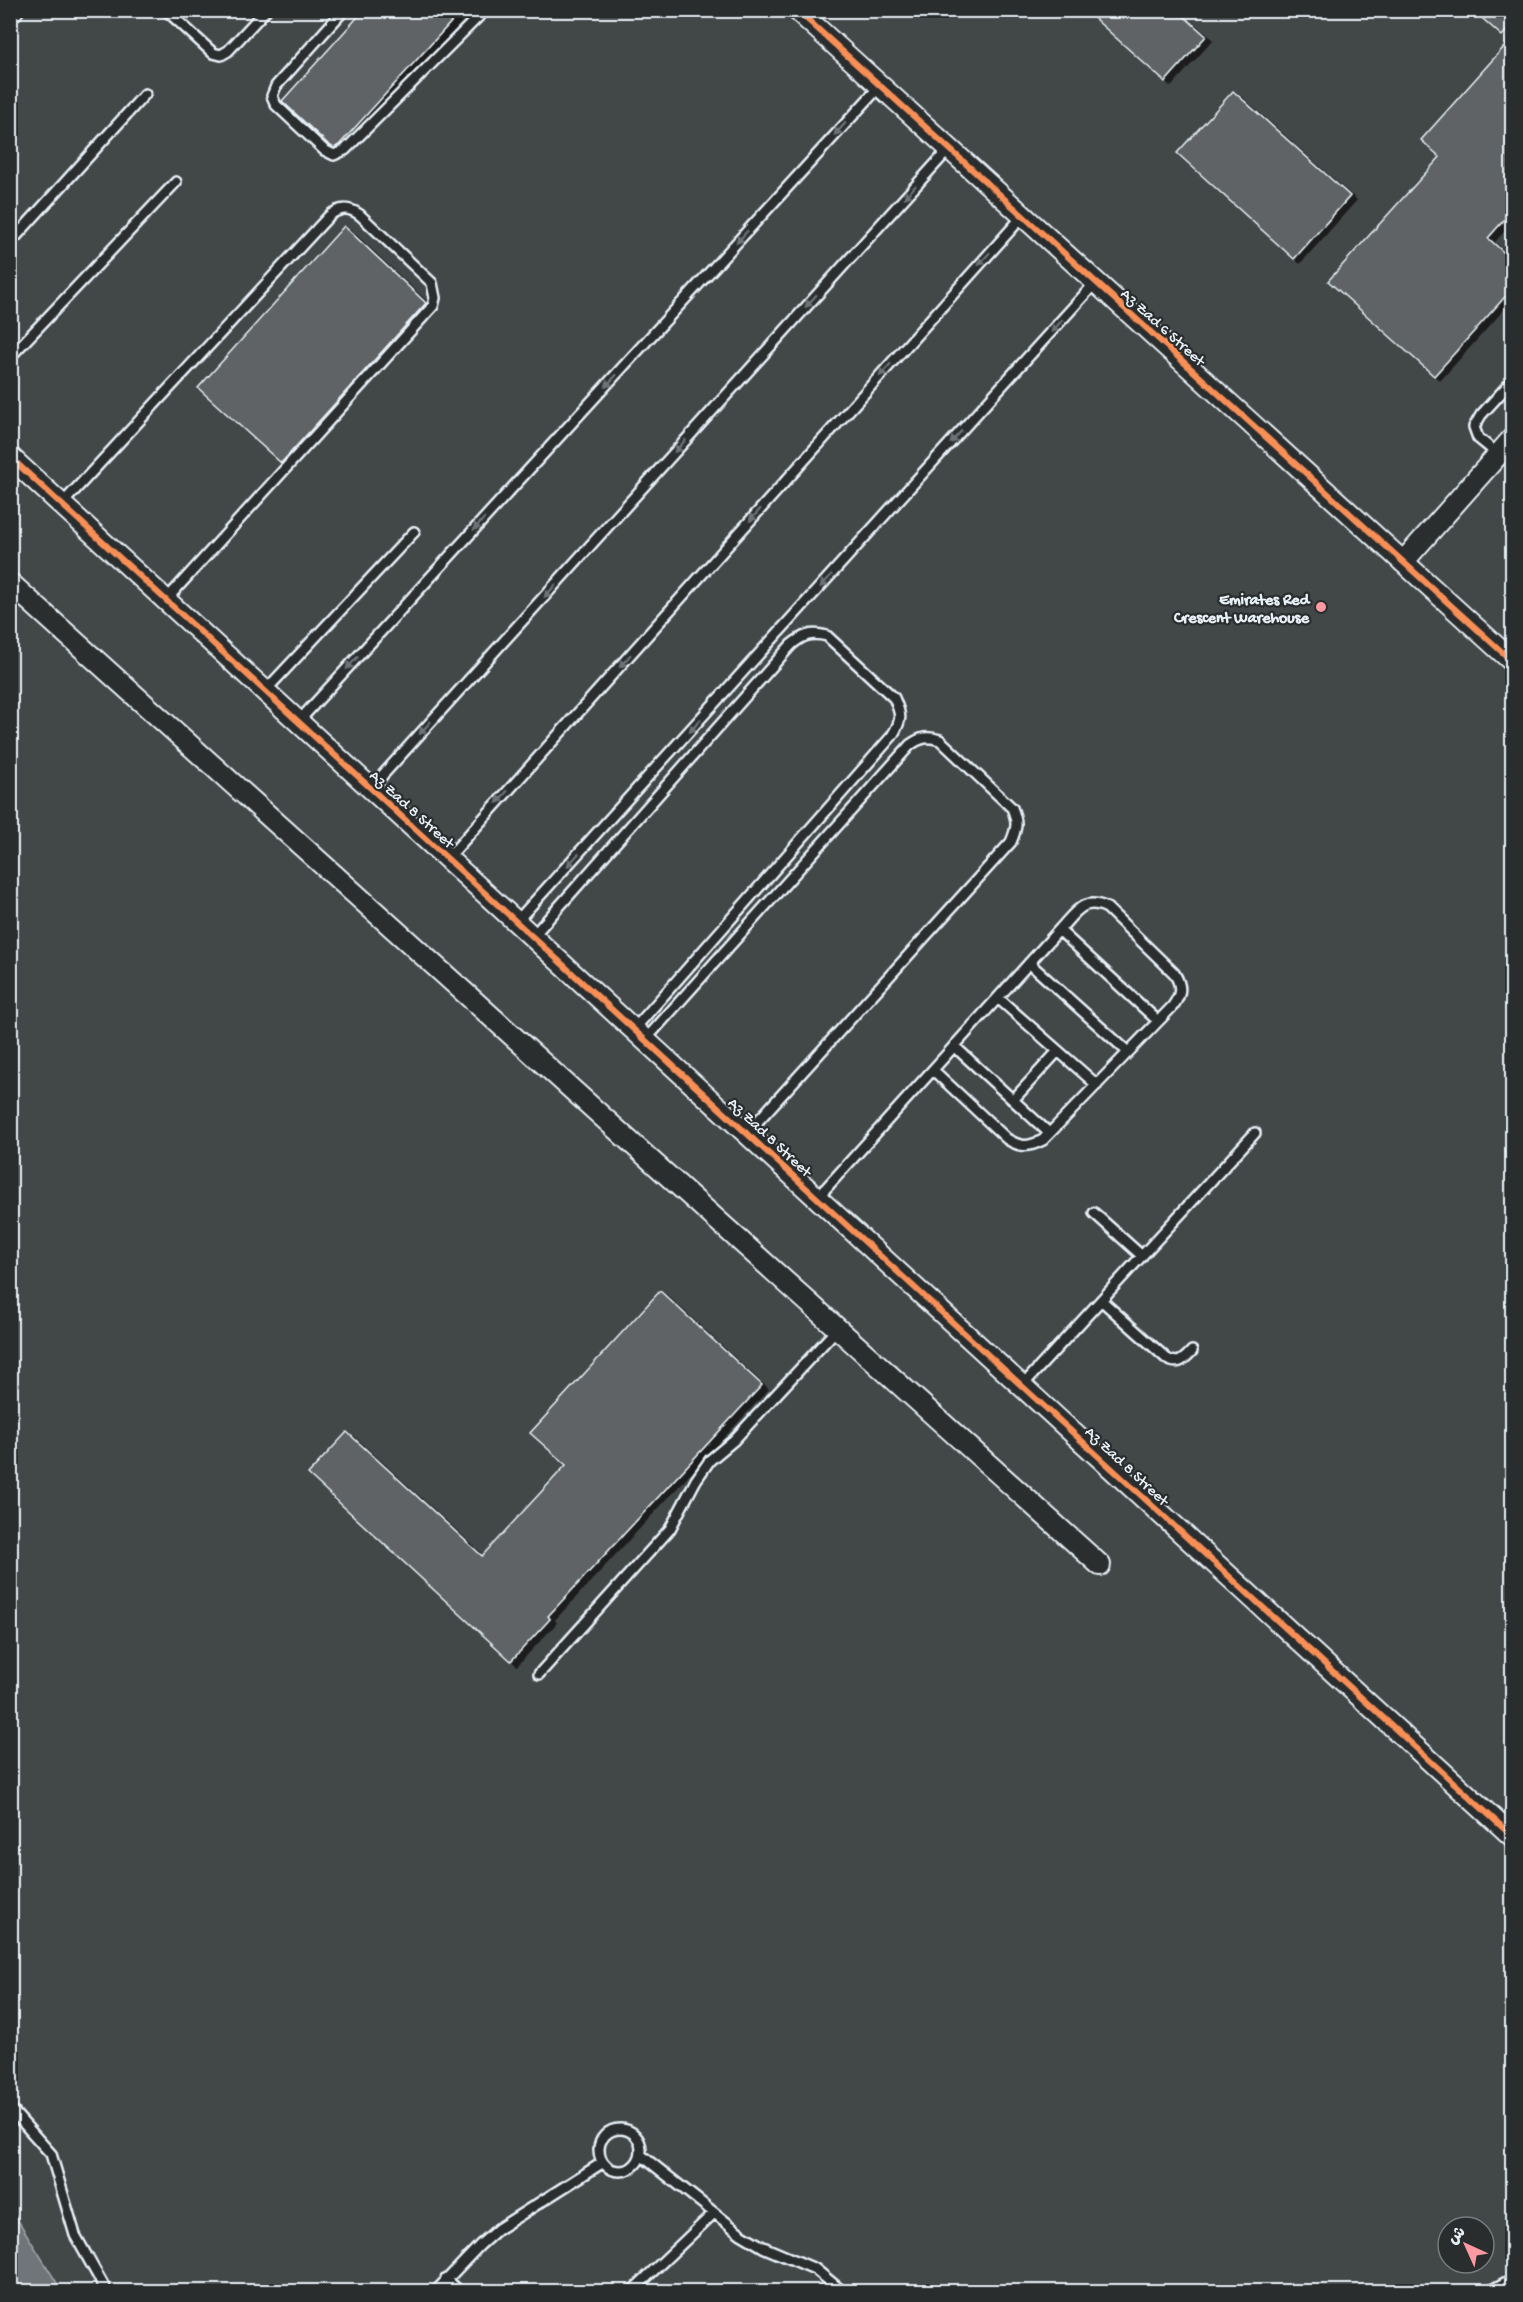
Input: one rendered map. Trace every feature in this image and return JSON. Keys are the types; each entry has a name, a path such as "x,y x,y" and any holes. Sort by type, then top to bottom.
{"street":[{"name":"Az Zad 6 Street","path":"797,10 1512,661"},
{"path":"1403,562 1512,440"},
{"name":"Az Zad 8 Street","path":"10,457 748,1132 1512,1836"},
{"path":"10,583 1100,1565"}],"lane":[{"path":"166,10 213,53 220,55 228,51 266,10"},
{"path":"344,10 276,86 272,96 276,105 324,150 334,155 345,150 484,10"},
{"path":"298,722 880,86"},
{"path":"10,243 146,94"},
{"path":"371,788 949,149"},
{"path":"10,357 176,182"},
{"path":"62,504 329,216 341,209 348,209 354,211 376,231 432,283 435,298 433,306 166,600"},
{"path":"448,858 1023,216"},
{"path":"517,921 1096,282"},
{"path":"1498,455 1478,438 1473,427 1480,415 1512,381"},
{"path":"265,692 414,532"},
{"path":"533,936 791,645 802,635 816,633 827,636 894,698 900,710 901,722 641,1034"},
{"path":"641,1034 910,745 920,738 931,737 940,740 1012,808 1017,819 1017,829 1011,842 748,1132"},
{"path":"818,1197 1059,930 1088,903 1096,903 1107,908 1174,973 1181,985 1179,998 1158,1021 1043,1140 1031,1146 1017,1146 1007,1139 933,1070"},
{"path":"1059,930 1158,1021"},
{"path":"1029,963 1128,1052"},
{"path":"998,998 1096,1085"},
{"path":"954,1046 1049,1133"},
{"path":"1012,1100 1058,1051"},
{"path":"1022,1386 1255,1133"},
{"path":"1094,1214 1142,1256"},
{"path":"1101,1300 1173,1363 1182,1361 1192,1350"},
{"path":"539,1674 670,1529 696,1480 710,1460 734,1440 838,1328"},
{"path":"10,2108 51,2154 75,2235 107,2292"},
{"path":"612,2130 628,2130 634,2134 641,2148 640,2156 631,2168 616,2171 602,2163 598,2148 600,2140 612,2130"},
{"path":"640,2156 752,2241 815,2269 843,2292"},
{"path":"435,2292 498,2229 602,2163"},
{"path":"631,2292 714,2213"},
{"path":"446,2279 460,2292"},
{"path":"1488,2292 1512,2279"}],"shaded area":[{"path":"11,11 1512,11 1512,2291 62,2291 11,2209"},
{"path":"11,2209 62,2291 11,2291"}],"building":[{"path":"364,10 462,10 334,148 282,101"},
{"path":"1085,10 1177,10 1206,36 1165,82"},
{"path":"1473,10 1512,10 1512,24 1502,36"},
{"path":"1512,38 1512,211 1488,238 1512,260 1512,289 1434,376 1328,281 1440,157 1421,140"},
{"path":"1233,91 1350,196 1294,259 1177,153"},
{"path":"344,226 426,303 281,463 198,388"},
{"path":"660,1291 762,1385 548,1616 550,1619 511,1661 308,1474 347,1432 482,1556 566,1465 530,1433"}],"cycle path":[{"path":"797,10 1512,661"},
{"path":"10,457 1512,1836"}],"place":[{"name":"Emirates Red Crescent Warehouse","path":"1321,607"}]}
